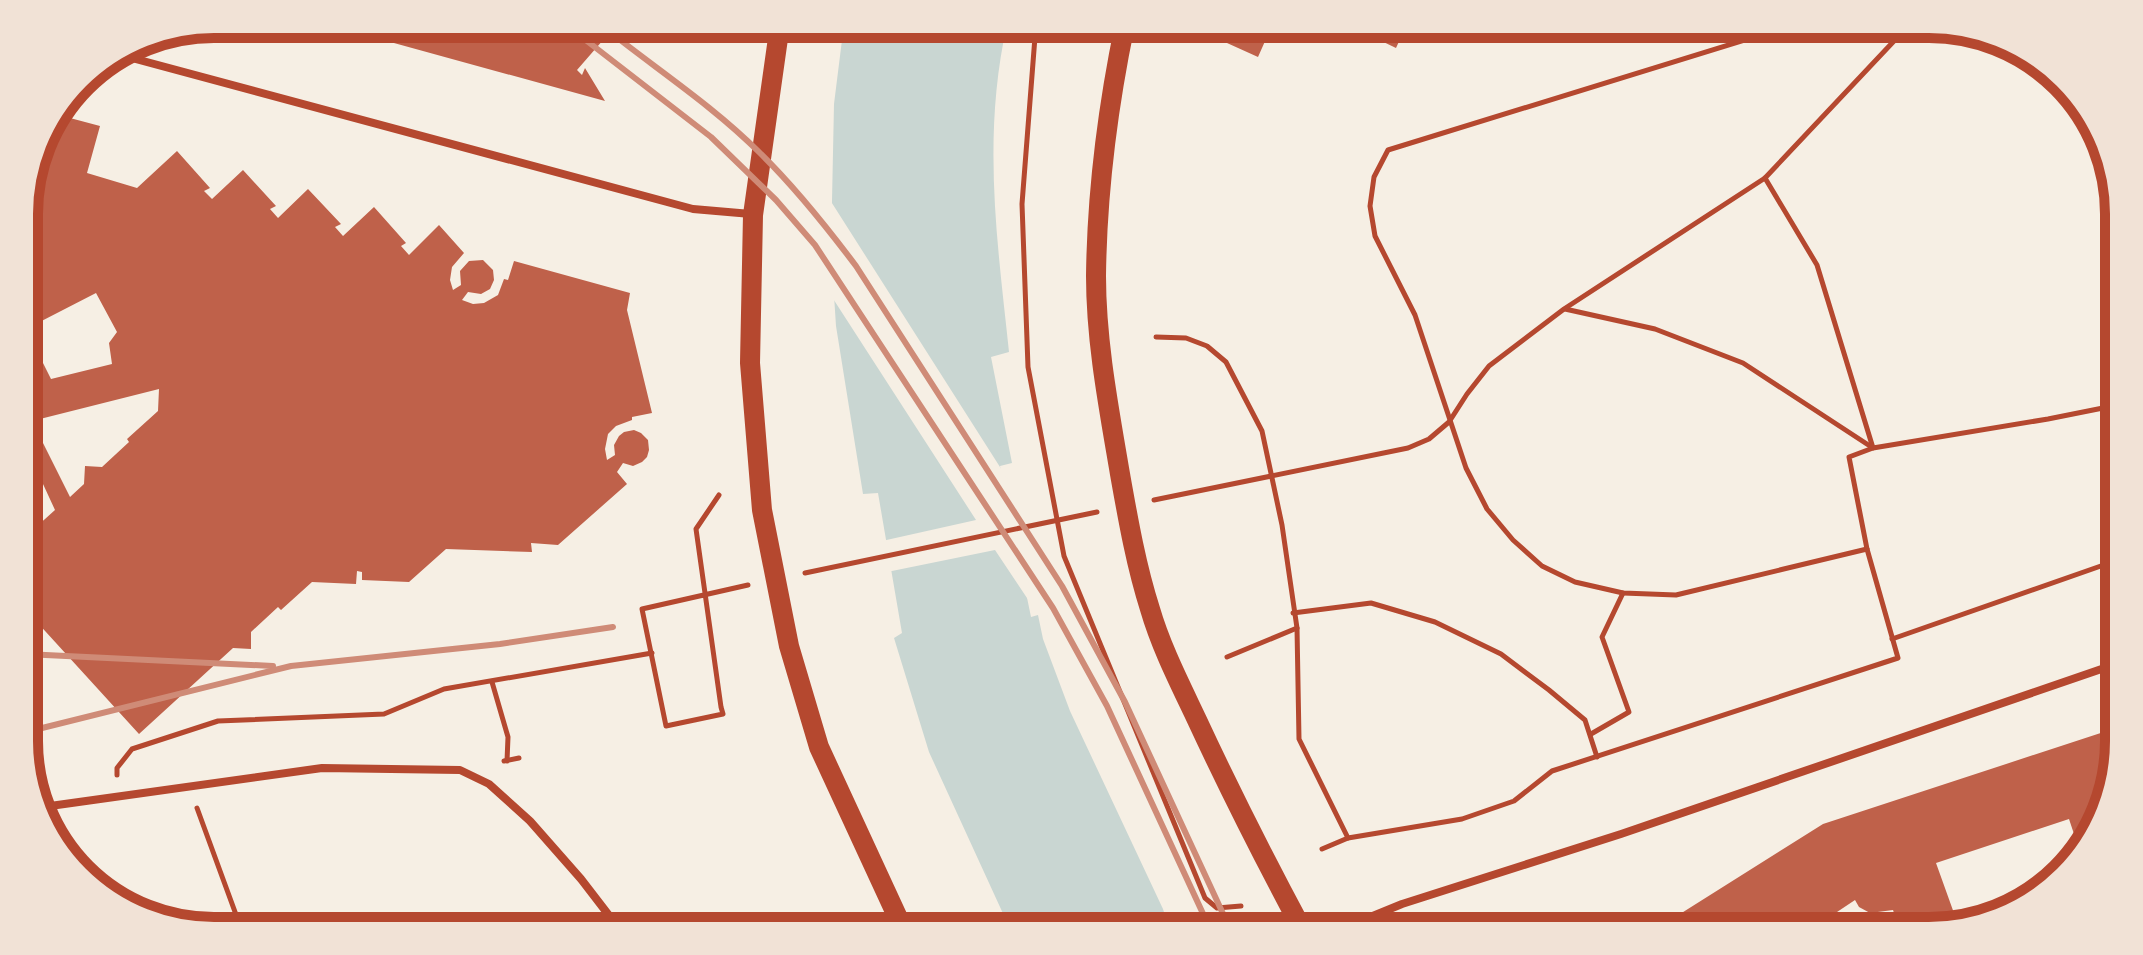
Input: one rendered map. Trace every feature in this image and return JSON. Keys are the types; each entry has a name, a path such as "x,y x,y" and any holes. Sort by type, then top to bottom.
{"main road":[{"path":"778,38 753,215 750,363 762,510 789,646 819,747 898,917"},
{"path":"1123,38 1107,137 1096,277 1106,388 1131,537 1150,611 1178,679 1224,778 1296,917"}],"street":[{"path":"132,58 693,209 753,215"},
{"path":"1370,917 2105,668"},
{"path":"50,806 322,768 460,770 489,784 530,821 610,917"}],"path":[{"path":"1035,38 1022,204 1028,367 1064,556 1205,898 1217,908 1241,906"},
{"path":"1752,38 1388,150 1374,177 1370,206 1375,236 1415,315 1466,468 1487,509 1513,540 1542,566 1575,582 1623,593 1676,595 1867,549"},
{"path":"1233,483 1408,448 1429,439 1449,422 1489,366 1564,309 1765,178 1897,38"},
{"path":"1765,178 1817,265 1873,448"},
{"path":"1564,309 1655,329 1743,363 1873,448"},
{"path":"1156,337 1186,338 1207,346 1226,362 1262,431 1282,525 1297,628 1299,739 1348,838"},
{"path":"1322,849 1348,838 1462,819 1514,801 1552,771 1898,658 1867,549 1849,457 1873,448 2105,408"},
{"path":"688,598 642,609 666,726 723,714 696,529 719,495"},
{"path":"883,556 1040,523"},
{"path":"1892,639 2105,565"},
{"path":"1591,734 1629,712 1602,637 1623,593"},
{"path":"1293,613 1371,603 1435,622 1501,654 1585,720 1597,757"},
{"path":"1227,657 1297,628"},
{"path":"115,796 117,768 132,749 218,721 384,714 444,689 652,653"},
{"path":"492,682 508,737 507,761"},
{"path":"189,785 237,917"}],"shaded area":[{"path":"842,38 1004,38 999,66 993,148 1009,352 991,357 1012,463 1000,466 1031,617 1038,615 1043,639 1070,711 1166,917 1005,917 929,752 894,638 902,633 878,493 863,494 836,326 831,249 834,104"}],"pier":[{"path":"830,200 1007,478 1033,607 995,550 887,572 882,541 976,520 830,294 827,249"}],"building":[{"path":"376,38 605,38 577,70 582,75 585,68 605,101"},
{"path":"1229,38 1276,38 1274,43 1266,39 1258,57 1227,43"},
{"path":"1375,38 1401,38 1396,48"},
{"path":"67,117 100,126 87,173 137,188 177,151 210,188 204,191 212,199 243,170 276,206 270,209 278,218 308,189 341,224 335,227 343,236 374,207 406,243 401,246 409,255 439,225 464,253 452,267 450,280 453,290 461,285 460,271 469,261 483,260 493,270 494,280 490,289 481,294 468,292 462,300 473,304 484,303 498,295 504,279 508,280 514,261 630,293 627,310 652,413 632,417 632,420 616,426 608,434 605,449 607,460 615,455 614,445 624,432 634,430 648,440 647,457 633,466 623,463 617,472 627,484 558,545 531,543 532,552 446,549 409,582 362,580 362,572 357,571 356,584 312,582 251,632 251,649 233,648 139,734 38,623 38,525 55,510 38,473 38,433 70,497 84,484 85,466 102,467 158,411 159,389 38,419 38,348 43,353 43,363 51,379 112,364 109,343 117,332 96,293 38,323 38,202 41,180 51,147"},
{"path":"2105,732 2099,787 2092,808 2075,838 2069,819 1936,863 1955,915 1895,917 1893,910 1870,913 1859,907 1855,900 1831,917 1675,917 1823,824"},
{"path":"2009,897 1986,908 1959,915"}],"railway":[{"path":"583,38 711,137 776,200 815,245 1053,608 1107,706 1205,917"},
{"path":"618,38 741,134 798,193 856,266 1062,586 1125,702 1225,917"},
{"path":"38,729 291,666 500,644 613,627"},
{"path":"38,655 273,666"}]}
